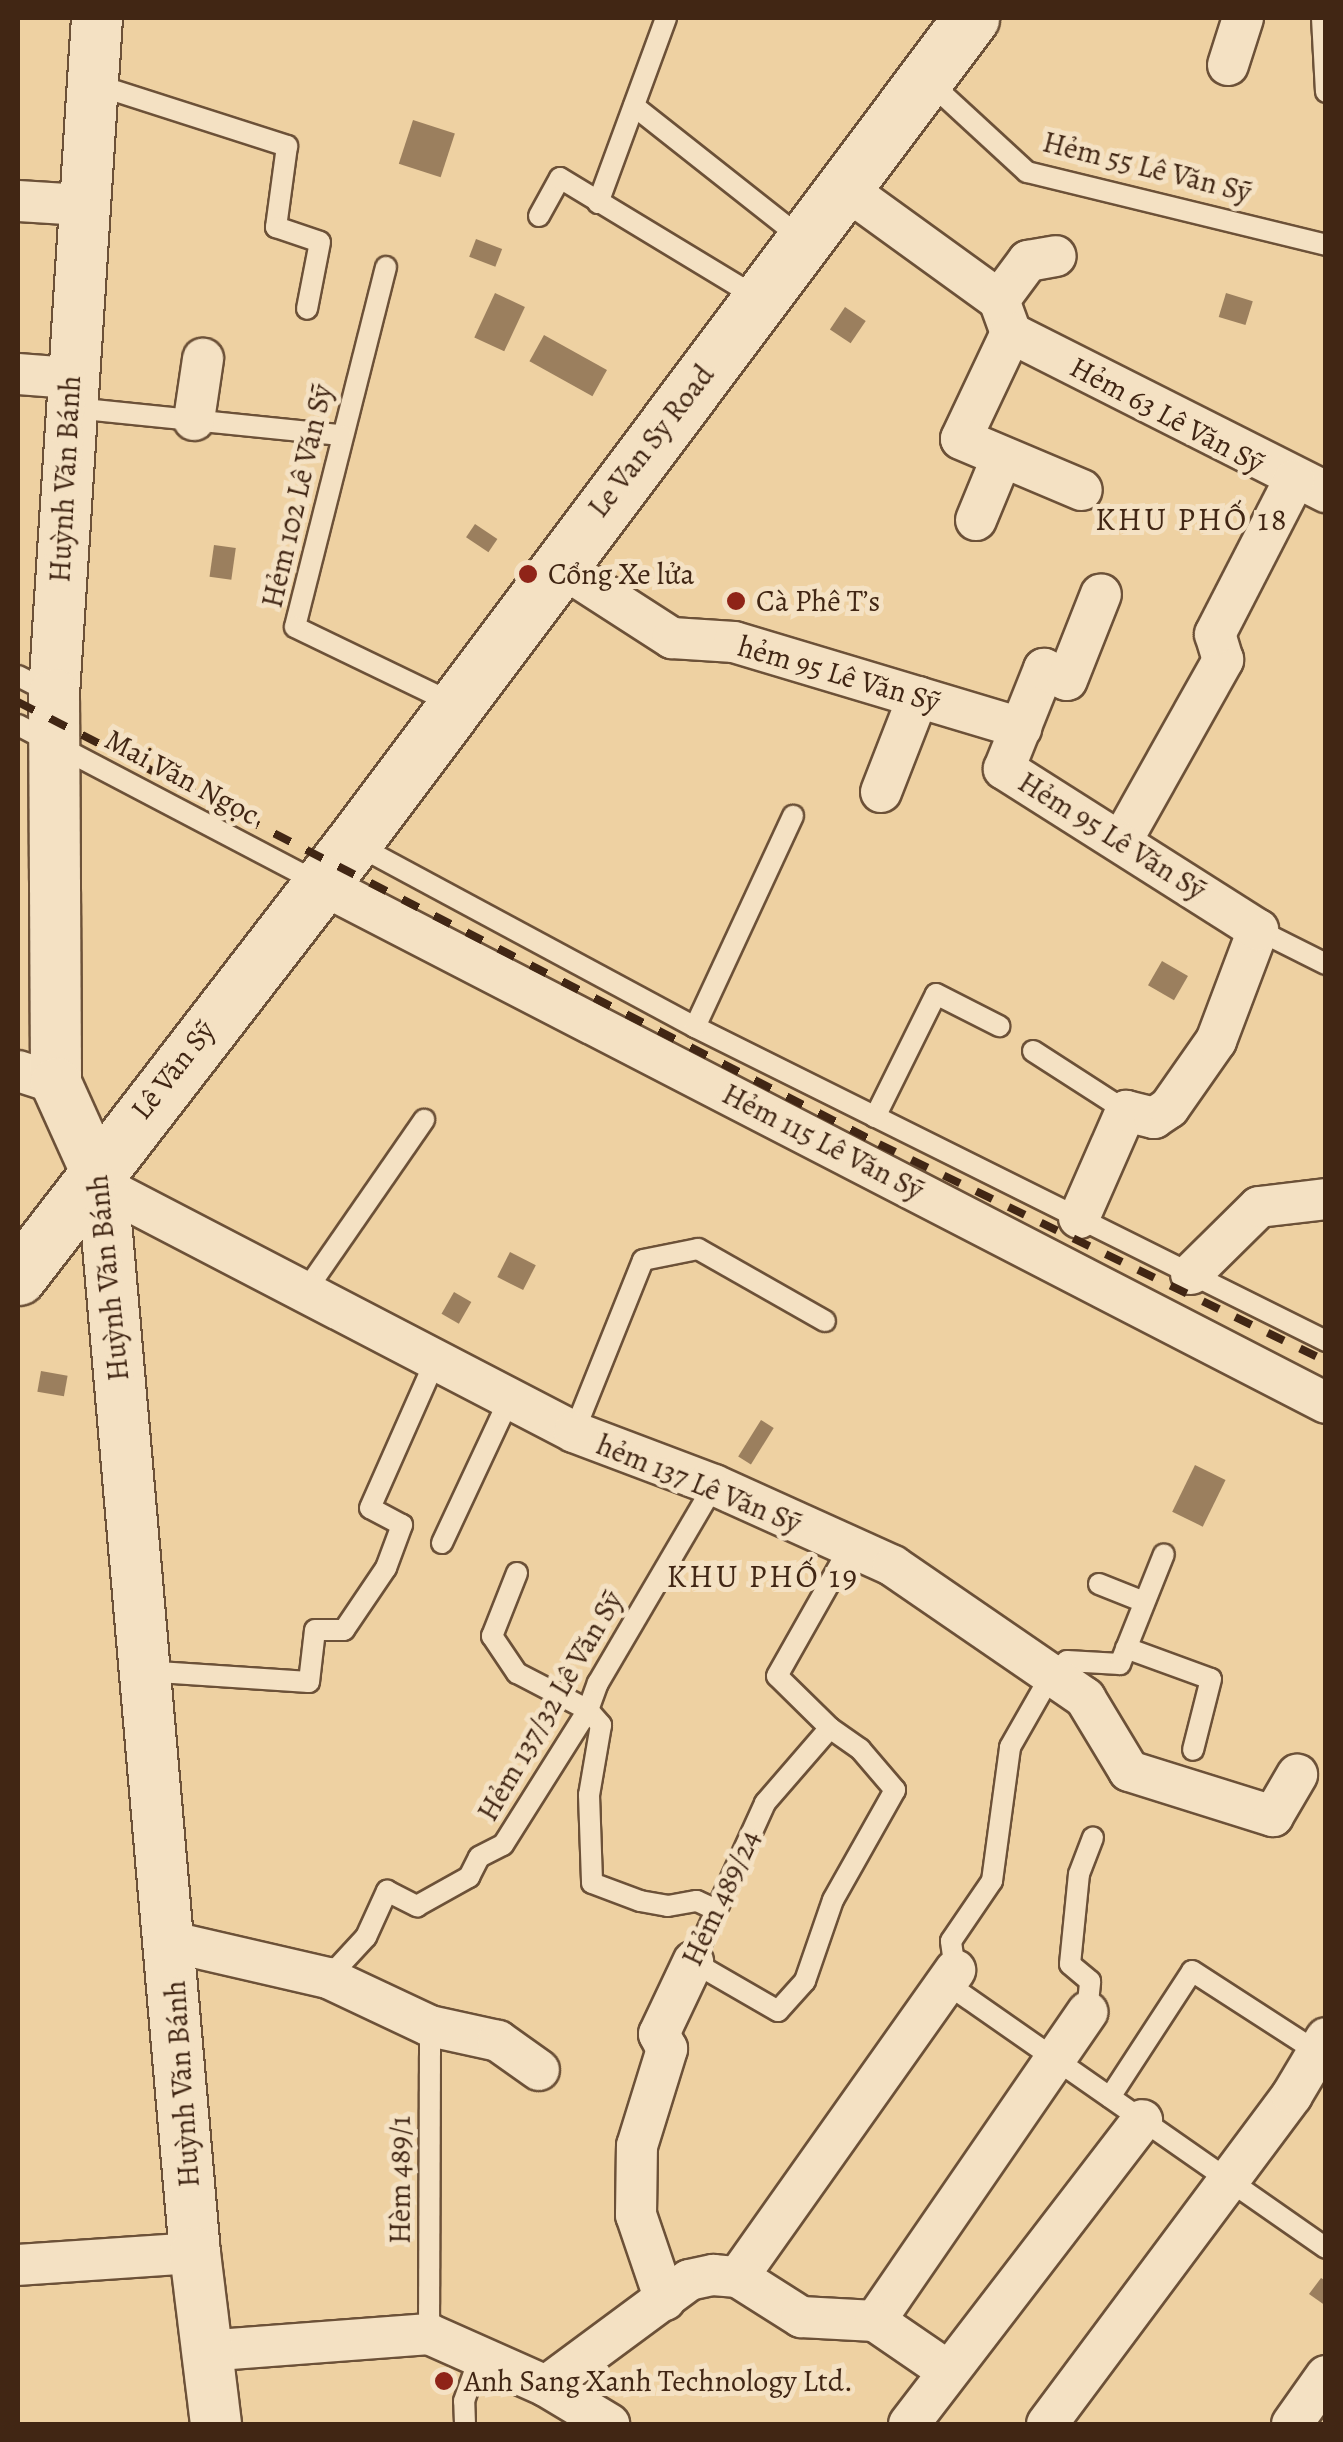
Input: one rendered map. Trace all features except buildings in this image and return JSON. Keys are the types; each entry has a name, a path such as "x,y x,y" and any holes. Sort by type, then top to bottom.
{"main road":[{"name":"Le Van Sy Road","path":"336,863 556,564 847,190 971,18"},
{"name":"Lê Văn Sỹ","path":"18,1277 100,1177 336,863"}],"street":[{"name":"Huỳnh Văn Bánh","path":"97,18 69,393 36,710 37,1077 100,1177 143,1671 172,1942 204,2352 216,2424"},
{"path":"1228,65 1242,18"},
{"name":"Hẻm 63 Lê Văn Sỹ","path":"847,190 1005,316 1310,486"},
{"path":"18,200 82,205"},
{"path":"1056,256 1028,261 961,439 1082,490"},
{"path":"194,420 203,360"},
{"path":"18,374 69,393"},
{"path":"976,520 1002,457"},
{"path":"1120,842 1223,660 1215,634 1310,486"},
{"name":"hẻm 95 Lê Văn Sỹ","path":"556,564 672,638 734,642 1021,728"},
{"name":"Hẻm 95 Lê Văn Sỹ","path":"1101,594 1067,680 1044,669 1004,769 1258,930"},
{"name":"Hẻm 95 Lê Văn Sỹ","path":"881,792 918,697"},
{"name":"Hẻm 115 Lê Văn Sỹ","path":"336,863 1326,1403"},
{"path":"1079,1218 1126,1111 1154,1118 1169,1108 1216,1041 1258,930"},
{"name":"hẻm 137 Lê Văn Sỹ","path":"100,1177 574,1432 714,1486 893,1566 1084,1698 1128,1771 1273,1816 1297,1775"},
{"path":"1191,1274 1258,1207 1326,1199"},
{"path":"172,1942 328,1978 430,2026 498,2041 539,2070"},
{"name":"Hẻm 489/24","path":"664,2300 636,2215 637,2146 667,2049 660,2034 693,1962"},
{"path":"738,2278 951,1976"},
{"path":"874,2321 1088,2012"},
{"path":"1047,2424 1228,2180 1321,2045"},
{"path":"909,2424 1126,2109"},
{"path":"18,2265 195,2254"},
{"path":"546,2386 689,2280 738,2278 801,2317 874,2321 948,2371"},
{"path":"204,2352 429,2334 546,2386 609,2424"},
{"path":"1292,2424 1326,2376"}],"lane":[{"path":"598,204 666,18"},
{"path":"1322,18 1326,92"},
{"name":"Hẻm 55 Lê Văn Sỹ","path":"925,78 1027,172 1326,245"},
{"path":"92,84 287,146 276,227 320,242 307,310"},
{"path":"634,106 807,242"},
{"path":"539,216 560,178 760,299"},
{"name":"Hẻm 102 Lê Văn Sỹ","path":"386,266 294,627 454,704"},
{"path":"69,393 194,420 341,435"},
{"name":"Mai Văn Ngọc","path":"36,710 336,863 696,1027 1326,1341"},
{"path":"696,1027 793,816"},
{"path":"1258,930 1326,964"},
{"path":"874,1117 936,994 999,1026"},
{"path":"1033,1051 1126,1111"},
{"path":"307,1290 424,1120"},
{"path":"574,1432 643,1260 698,1250 825,1321"},
{"path":"143,1671 309,1682 315,1630 344,1630 386,1568 402,1525 370,1508 436,1359"},
{"path":"442,1543 510,1398"},
{"name":"Hẻm 137/32 Lê Văn Sỹ","path":"328,1978 366,1937 387,1891 417,1906 468,1878 479,1857 503,1846 588,1710 598,1683 714,1486"},
{"path":"693,1962 778,2011 805,1981 833,1900 895,1790 860,1749 830,1728 777,1676 850,1547"},
{"path":"1164,1554 1120,1664 1067,1661 1051,1675 1010,1747 992,1881 951,1941 951,1976 1055,2059 1326,2248"},
{"path":"517,1572 492,1636 517,1673 588,1710 601,1725 589,1796 592,1882 640,1901 668,1906 697,1902 716,1910"},
{"path":"1099,1584 1144,1602"},
{"path":"1126,1648 1211,1679 1193,1750"},
{"name":"Hẻm 489/24","path":"693,1962 765,1803 830,1728"},
{"path":"1088,2012 1090,1981 1070,1964 1079,1874 1093,1838"},
{"path":"1126,2109 1192,1971 1321,2045"},
{"name":"Hèm 489/1","path":"429,2334 430,2026"},
{"path":"465,2424 464,2401 480,2356"}],"railway":[{"path":"18,702 879,1144 1326,1361"}],"place":[{"name":"Cổng Xe lửa","path":"528,574"},
{"name":"Cà Phê T’s","path":"736,601"},
{"name":"Anh Sang Xanh Technology Ltd.","path":"444,2381"}],"district":[{"name":"KHU PHỐ 18","path":"1192,519"},
{"name":"KHU PHỐ 19","path":"763,1576"}]}
